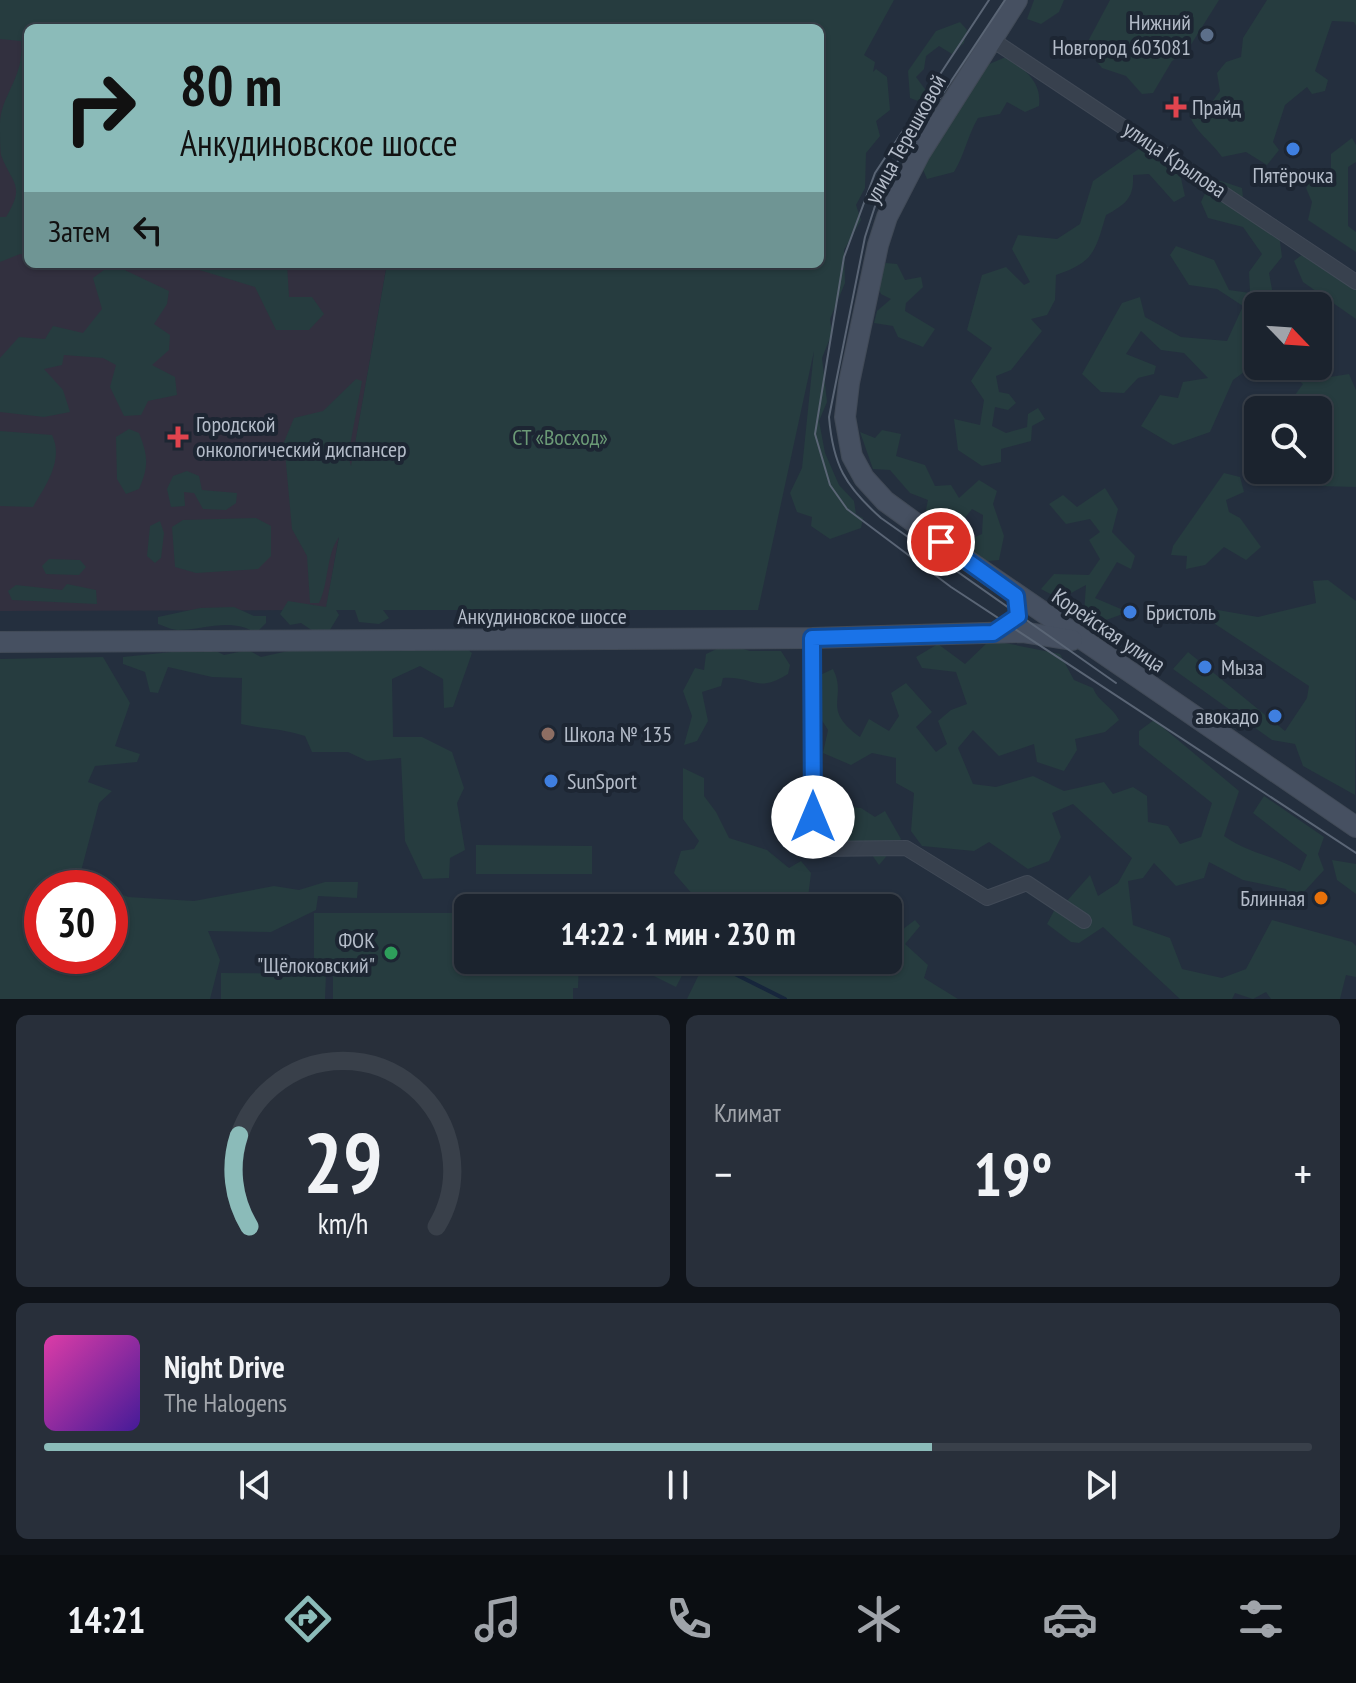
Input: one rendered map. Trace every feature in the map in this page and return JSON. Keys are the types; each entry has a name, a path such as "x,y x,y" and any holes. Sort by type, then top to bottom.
{"street":[{"name":"улица Терешковой","path":"852,456 845,417 849,383 878,245 898,192 1017,0"},
{"name":"улица Крылова","path":"991,39 1356,282"},
{"name":"Корейская улица","path":"852,456 864,478 885,501 1016,596 1356,827"},
{"path":"993,633 1018,616 1016,596"},
{"name":"Анкудиновское шоссе","path":"0,642 812,638 1033,633 1084,643"},
{"path":"812,638 813,849 906,848 987,898 1027,883 1084,921"}],"shaded area":[{"name":"Городской онкологический диспансер","path":"0,0 24,24 24,268 386,268 326,610 0,611"}],"green space":[{"name":"СТ «Восход»","path":"0,0 894,0 864,55 875,62 873,72 876,69 887,77 890,110 876,121 880,136 866,153 865,188 856,205 861,220 844,250 845,283 830,319 832,333 822,358 827,402 819,421 825,453 839,485 854,501 856,514 863,518 861,528 830,539 811,526 812,517 797,512 790,493 802,468 814,351 758,610 383,610 389,618 379,624 359,622 355,610 336,610 339,615 328,633 313,631 301,623 290,625 280,614 288,601 326,607 339,537 319,603 310,603 307,556 292,529 284,442 294,418 323,411 356,379 362,381 348,456 351,466 386,268 824,268 824,24 24,24 24,254 0,262 0,217 6,217 16,191 1,155 0,124 4,104 19,66 21,41 0,39"},
{"path":"1034,0 1064,0 1059,12 1041,24 1027,19"},
{"path":"1110,0 1219,0 1187,51 1172,61 1153,93 1142,94 1126,76 1102,68 1085,47"},
{"path":"1267,0 1356,0 1356,26 1354,22 1332,21 1315,71 1328,80 1325,91 1312,94 1307,87 1285,105 1273,142 1279,150 1267,165 1246,152 1222,157 1195,126 1189,114 1212,102 1220,91 1217,73 1226,62 1241,57 1243,38"},
{"path":"960,22 967,30 964,43 952,54 939,46 926,56 924,69 916,77 927,92 918,101 910,98 908,71 936,31"},
{"path":"1006,57 1035,83 1039,106 1025,112 1007,102 1000,114 978,118 954,172 927,179 918,158 975,70"},
{"path":"1352,138 1356,145 1356,162 1348,167 1348,226 1356,232 1356,252 1308,220 1312,202 1306,188 1314,175 1331,174 1331,154"},
{"path":"1140,148 1157,159 1170,158 1178,165 1185,196 1174,202 1149,174 1133,175 1130,195 1124,204 1106,215 1091,254 1078,265 1056,275 1055,300 1047,315 1031,319 1042,331 1011,370 996,376 999,392 1009,394 1016,403 1008,410 995,407 992,426 1006,433 1027,427 1028,414 1038,408 1045,419 1032,426 1031,441 1001,449 1001,462 982,466 958,450 954,419 980,425 984,400 971,381 992,348 967,330 982,275 1006,267 1024,285 1030,282 1012,249 1018,235 1057,239 1080,224 1093,181"},
{"path":"1212,178 1242,188 1245,217 1277,219 1282,257 1269,273 1272,292 1250,292 1249,272 1262,254 1243,227 1208,218 1201,202"},
{"path":"1176,246 1214,260 1229,290 1244,292 1244,372 1233,380 1210,432 1173,445 1141,426 1160,395 1178,398 1183,382 1208,378 1184,353 1161,350 1141,331 1126,354 1156,366 1154,374 1138,378 1124,393 1101,392 1082,374 1122,303 1140,297 1145,317 1181,337 1227,341 1243,306 1217,289 1189,285 1170,255"},
{"path":"1313,246 1356,277 1356,319 1332,302 1332,292 1317,292 1303,282 1294,261"},
{"path":"886,263 897,264 905,280 921,277 923,287 906,303 905,311 935,329 923,347 898,337 893,326 874,323 877,311 891,299 881,294 874,278"},
{"path":"107,268 120,268 169,291 167,304 154,324 170,335 169,350 152,365 175,377 177,395 148,401 141,415 124,416 110,387 116,365 103,358 64,355 62,365 44,369 63,390 70,412 44,417 0,412 0,358 19,337 45,339 53,326 83,333 102,309 93,278"},
{"path":"193,268 287,268 289,297 312,297 324,314 309,330 276,330 255,287"},
{"path":"1349,374 1356,390 1356,487 1315,484 1332,484 1332,396 1294,396 1303,384 1298,380 1332,380 1332,377"},
{"path":"129,429 139,433 146,461 139,489 126,494 117,479 116,437"},
{"path":"882,430 901,434 896,456 925,465 935,486 951,485 959,498 979,480 997,491 993,504 1004,536 999,560 979,562 970,539 982,534 983,515 972,509 953,533 933,527 925,515 928,500 910,493 890,470 873,469 860,432 875,438"},
{"path":"0,431 52,435 55,463 33,507 0,506"},
{"path":"187,471 199,476 202,490 237,493 236,503 226,510 203,509 194,493 184,492 185,506 171,507 167,489 173,476"},
{"path":"1224,473 1240,477 1244,492 1226,500 1229,512 1240,518 1261,547 1246,560 1224,547 1205,565 1186,569 1187,556 1171,555 1173,546"},
{"path":"1105,488 1118,509 1112,532 1135,556 1131,569 1117,562 1095,598 1128,612 1098,623 1084,613 1086,585 1060,599 1041,589 1054,574 1089,575 1100,559 1089,540 1100,532 1090,519 1066,524 1049,504 1063,495 1077,507"},
{"path":"256,518 271,526 271,556 258,569 196,573 175,567 172,527 183,520"},
{"path":"160,521 164,533 161,558 155,563 147,556 150,526"},
{"path":"49,559 80,560 86,567 79,575 46,574 42,566"},
{"path":"1328,580 1356,601 1355,795 1303,766 1295,744 1272,740 1173,669 1188,652 1285,731 1307,698 1309,686 1206,618 1212,609 1258,617 1316,603 1313,581"},
{"path":"67,584 96,590 97,604 12,600 8,591 16,585 62,590"},
{"path":"234,607 254,616 266,616 266,623 256,633 247,628 227,625 178,630 158,624 158,617 200,608"},
{"path":"990,640 1060,654 1074,680 1093,688 1119,720 1105,732 1075,739 1077,750 1064,771 1037,762 1034,744 999,756 973,730 958,748 973,784 996,787 1033,776 1064,791 1104,782 1113,794 1133,787 1147,796 1148,822 1168,826 1180,844 1201,837 1212,803 1139,745 1139,731 1154,720 1239,791 1224,836 1300,871 1307,855 1253,813 1264,796 1324,837 1318,854 1324,870 1292,905 1286,889 1243,880 1209,862 1204,878 1176,886 1154,863 1143,878 1128,881 1133,925 1170,938 1182,969 1222,978 1246,969 1272,920 1352,942 1356,946 1356,977 1346,975 1340,999 1271,999 1266,992 1253,999 1235,993 1232,999 1180,999 1103,927 1079,943 1071,942 1047,924 1055,909 1058,911 1090,875 1098,896 1118,883 1132,858 1073,804 1052,813 1061,837 1049,861 1028,869 989,842 974,851 922,846 911,831 914,793 896,783 896,758 872,753 851,765 823,753 828,730 816,711 820,675 833,669 837,679 838,711 848,727 860,737 869,719 889,731 899,716 891,693 906,683 932,712 916,727 936,752 947,744 938,721 951,710 967,704 956,672 922,668 916,657 938,644 965,664"},
{"path":"727,644 750,651 781,651 790,665 788,674 762,684 723,678 721,686 702,692 708,721 697,741 684,745 692,716 683,691 695,668 704,670 706,654"},
{"path":"465,647 472,653 453,707 444,708 443,679 420,666 392,679 393,737 422,737 452,752 464,788 457,803 465,850 450,858 449,878 423,879 405,841 401,758 367,761 348,752 312,752 305,736 241,724 242,678 212,677 168,667 158,693 150,692 145,672 123,664 123,657 210,648 224,655 248,650 261,657 288,651"},
{"path":"103,657 130,703 115,746 140,754 137,762 95,766 88,782 112,791 99,803 81,870 24,870 24,974 128,974 128,897 194,901 274,886 299,890 325,882 358,882 357,898 318,896 316,910 271,932 208,931 220,960 210,999 0,999 0,659"},
{"path":"683,768 704,778 704,796 729,838 767,850 789,868 801,861 811,873 808,894 692,894 674,873 681,851 694,849 699,841 683,819"},
{"path":"839,806 861,808 875,817 885,811 901,839 879,865 870,852 846,854 824,836 823,821"},
{"path":"476,845 592,846 592,874 476,874"},
{"path":"1332,860 1356,864 1356,894 1337,880"},
{"name":"ФОК \"Щёлоковский\"","path":"314,913 454,913 454,974 578,974 578,988 573,988 573,999 333,999 333,963 314,964"},
{"path":"915,920 920,926 905,944 928,965 924,978 958,999 687,999 699,974 902,974 902,930"},
{"path":"221,973 326,974 325,999 221,999"},
{"path":"650,974 683,974 676,987"}],"waterway":[{"path":"735,974 785,999"}],"tram line":[{"path":"989,0 875,173 844,257 815,434 830,485 847,509 951,587 1356,853"},
{"path":"1005,0 896,164 877,200 865,237 829,417 831,434 843,474 881,518 1116,683"}],"place":[{"name":"Нижний Новгород 603081","path":"1207,35"},
{"name":"Прайд","path":"1176,107"},
{"name":"Пятёрочка","path":"1293,149"},
{"name":"Городской онкологический диспансер","path":"178,437"},
{"name":"Бристоль","path":"1130,612"},
{"name":"Мыза","path":"1205,667"},
{"name":"авокадо","path":"1275,716"},
{"name":"Школа № 135","path":"548,734"},
{"name":"SunSport","path":"551,781"},
{"name":"Блинная","path":"1321,898"},
{"name":"ФОК \"Щёлоковский\"","path":"391,953"}],"route":[{"path":"813,817 812,638 993,633 1011,624 1018,616 1016,596 941,542"}]}
